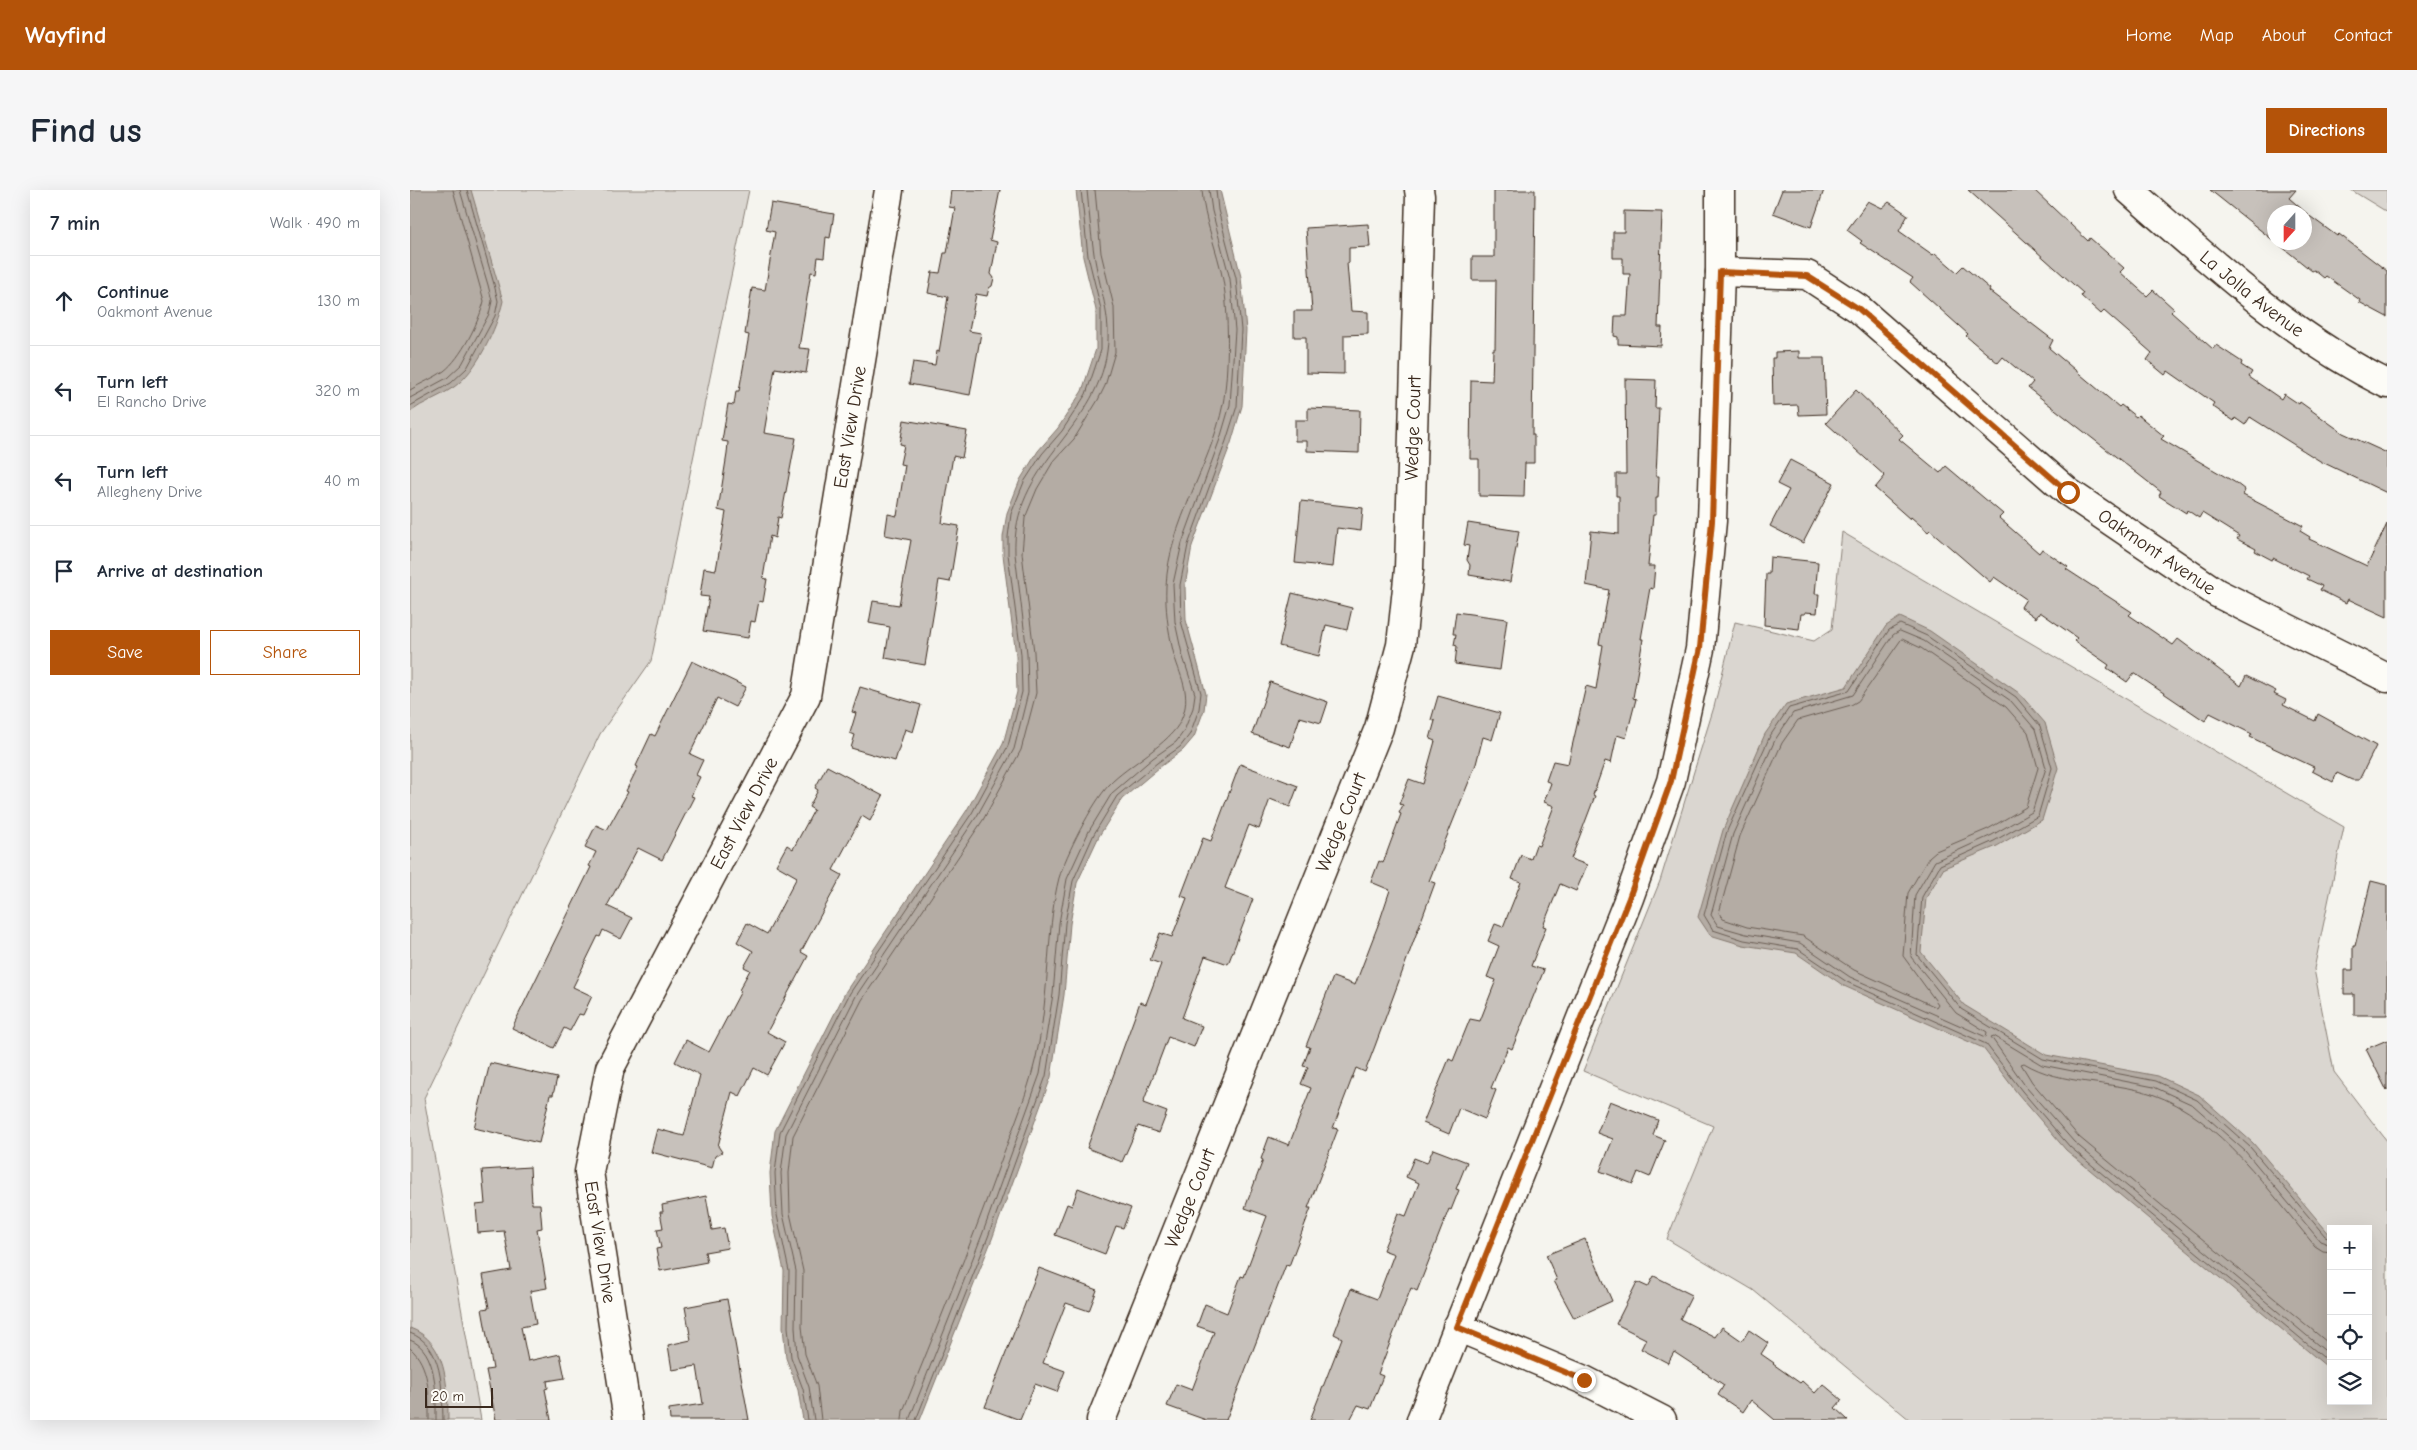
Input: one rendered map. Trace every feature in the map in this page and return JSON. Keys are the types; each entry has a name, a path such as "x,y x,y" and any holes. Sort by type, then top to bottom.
{"street":[{"name":"East View Drive","path":"628,1420 589,1172 608,1078 615,1060 806,696 889,190"},
{"name":"Wedge Court","path":"1101,1420 1378,728 1401,645 1409,569 1420,216 1419,190"},
{"path":"1421,1420 1629,898 1671,781 1700,648 1712,521 1720,272 1720,190"},
{"name":"La Jolla Avenue","path":"2129,190 2257,301 2358,370 2387,384"},
{"name":"Oakmont Avenue","path":"1720,272 1807,276 1859,309 2068,492 2217,593 2387,678"},
{"path":"1457,1327 1584,1380 1662,1420"}],"shaded area":[{"path":"410,190 749,190 651,661 600,734 424,1098 481,1420 410,1420"},
{"path":"2351,190 2387,190 2387,212"},
{"path":"1842,532 2344,827 2314,969 2334,1072 2387,1141 2387,1420 1910,1420 1753,1290 1667,1239 1713,1126 1583,1071 1660,881 1714,707 1735,622 1814,641 1832,629"}],"water":[{"path":"410,190 471,190 503,301 491,336 471,371 454,387 410,412"},
{"path":"1076,190 1220,190 1241,277 1246,330 1242,406 1231,443 1192,546 1185,586 1186,620 1206,694 1204,710 1194,737 1183,750 1122,799 1099,836 1077,883 1070,924 1064,995 1051,1077 992,1239 920,1420 803,1420 798,1390 786,1358 783,1327 784,1271 772,1216 770,1173 775,1131 846,991 967,810 1003,744 1017,692 1016,655 1003,555 1003,537 1007,513 1020,480 1038,451 1058,428 1082,391 1096,349 1096,310 1083,257"},
{"path":"1900,617 1930,631 2019,693 2045,723 2058,768 2042,820 1997,846 1944,868 1926,898 1921,952 1964,1005 2046,1055 2158,1076 2199,1095 2253,1143 2327,1231 2326,1366 2066,1150 2018,1094 1983,1048 1844,986 1796,953 1743,945 1710,935 1698,917 1723,830 1765,734 1786,704 1846,687 1886,626"},
{"path":"410,1328 422,1334 432,1343 443,1366 446,1380 448,1420 410,1420"}],"building":[{"path":"951,190 1000,190 990,240 997,242 991,274 994,278 987,296 976,294 969,331 981,333 970,395 909,384 913,362 935,365 937,351 939,352 948,297 928,293 932,272 940,273 944,253 947,253 955,208 949,207"},
{"path":"1494,190 1535,190 1532,435 1534,435 1534,463 1525,463 1524,497 1479,496 1479,459 1470,459 1471,380 1492,381 1493,349 1495,349 1496,280 1472,280 1472,257 1494,257"},
{"path":"1782,190 1824,190 1811,227 1773,213"},
{"path":"1968,190 2034,190 2088,241 2090,238 2124,268 2120,272 2147,296 2153,290 2174,309 2171,312 2213,349 2216,345 2242,362 2241,365 2252,372 2249,377 2281,399 2284,394 2299,404 2300,402 2343,433 2387,453 2387,493 2320,461 2250,417 2245,425 2235,418 2234,421 2212,406 2214,403 2168,371 2165,375 2147,360 2152,353 2104,311 2101,314 2081,296 2083,293"},
{"path":"2210,190 2296,190 2289,198 2297,205 2267,205 2267,235"},
{"path":"1868,201 1882,208 1889,202 1908,215 1899,231 1933,255 1935,253 1957,272 1963,266 1990,289 1989,291 2053,340 2049,348 2119,407 2121,405 2136,417 2138,415 2164,436 2161,439 2236,483 2245,490 2243,495 2303,526 2300,531 2310,537 2309,539 2367,566 2387,524 2387,617 2348,599 2346,603 2320,590 2322,586 2307,579 2309,576 2255,551 2256,549 2237,539 2239,536 2202,513 2199,518 2187,510 2186,513 2159,496 2161,492 2028,388 2033,382 2003,357 1998,363 1966,336 1968,334 1910,282 1913,278 1860,243 1862,241 1847,230"},
{"path":"771,203 834,214 830,238 826,237 824,258 818,257 816,273 811,272 799,348 810,349 806,373 775,368 764,433 796,438 781,518 778,517 775,538 770,536 763,578 767,579 763,602 759,601 755,622 751,621 748,638 703,631 709,597 700,596 704,568 716,570 726,512 718,510 728,442 722,441 728,404 734,405 736,391 739,391 749,335 745,334 752,288 765,290 775,232 766,230"},
{"path":"1624,211 1662,212 1658,327 1662,327 1661,346 1618,344 1618,337 1614,336 1615,316 1627,316 1630,274 1623,274 1623,258 1613,258 1613,232 1624,232"},
{"path":"2312,218 2337,236 2339,234 2387,271 2387,317 2359,302 2360,300 2326,276 2324,278 2314,270 2312,271 2286,250 2312,250"},
{"path":"1368,224 1370,247 1349,248 1349,263 1347,263 1351,311 1368,312 1368,334 1344,335 1344,374 1306,373 1306,337 1294,337 1294,311 1312,311 1306,228"},
{"path":"1799,351 1799,358 1824,358 1826,414 1799,415 1798,405 1773,406 1772,358 1775,358 1775,352"},
{"path":"1625,379 1656,380 1655,408 1659,408 1656,476 1659,476 1658,498 1656,498 1656,515 1653,515 1648,566 1655,566 1653,589 1650,588 1641,639 1643,639 1633,698 1636,699 1626,738 1617,735 1611,763 1605,761 1593,795 1595,796 1571,859 1587,865 1576,891 1560,884 1543,926 1546,927 1531,966 1544,970 1512,1049 1508,1047 1491,1088 1496,1090 1485,1119 1459,1108 1449,1134 1423,1123 1449,1059 1453,1061 1470,1019 1480,1021 1496,980 1487,977 1499,946 1488,941 1495,924 1503,927 1521,882 1512,879 1521,855 1531,859 1536,845 1539,846 1554,806 1544,802 1551,783 1546,781 1553,761 1568,764 1586,686 1596,689 1603,645 1599,644 1609,590 1586,585 1591,531 1619,534 1619,496 1616,496 1616,474 1626,474"},
{"path":"1856,390 1903,435 1899,439 1940,473 1946,466 2003,514 1999,518 2039,553 2042,549 2068,567 2066,569 2132,612 2129,615 2173,645 2178,639 2241,686 2246,676 2276,691 2274,694 2286,700 2283,705 2315,721 2318,714 2376,746 2359,780 2352,780 2337,773 2333,782 2312,771 2314,767 2250,737 2252,734 2210,713 2205,721 2134,673 2127,682 2107,668 2109,665 2074,641 2077,638 2040,612 2036,618 2021,607 2026,599 1994,577 1990,582 1930,530 1928,532 1911,517 1910,519 1875,488 1885,476 1826,423"},
{"path":"1308,408 1360,410 1359,453 1307,451 1307,441 1295,441 1295,420 1308,420"},
{"path":"904,420 967,431 962,458 953,456 942,523 959,526 950,582 939,580 925,665 885,658 890,627 869,623 873,601 899,605 911,540 885,535 888,514 897,516 905,465 900,464 904,445 900,444"},
{"path":"1790,460 1834,483 1803,543 1770,526 1789,490 1777,484"},
{"path":"1301,501 1363,508 1361,531 1337,528 1333,567 1295,563"},
{"path":"1468,523 1519,531 1510,582 1469,575 1470,565 1467,560 1469,546 1464,545"},
{"path":"1770,557 1818,562 1815,594 1819,594 1817,613 1805,612 1805,614 1801,614 1799,629 1764,625 1766,574 1769,574"},
{"path":"1292,593 1352,608 1347,630 1326,625 1319,656 1279,646"},
{"path":"1456,612 1507,619 1500,670 1455,664 1457,646 1454,645 1456,634 1453,634"},
{"path":"692,661 746,687 735,707 717,698 690,754 703,760 696,775 700,777 691,796 694,797 662,860 638,848 607,906 632,918 621,939 603,930 600,937 598,936 573,987 592,996 583,1015 579,1014 570,1031 564,1028 554,1048 512,1028 591,867 589,866 596,852 585,847 596,825 607,830 628,792 626,791 651,734 655,736"},
{"path":"1270,682 1328,702 1321,723 1300,717 1290,747 1252,734"},
{"path":"860,687 921,705 913,732 905,729 895,761 851,748 855,735 850,733 856,713 852,712"},
{"path":"1438,696 1500,713 1492,740 1483,737 1476,764 1429,881 1435,883 1375,1046 1365,1072 1356,1068 1333,1128 1338,1129 1308,1208 1311,1208 1289,1266 1286,1265 1226,1420 1206,1420 1167,1406 1176,1384 1192,1390 1214,1332 1197,1326 1205,1304 1227,1313 1241,1276 1244,1277 1267,1216 1245,1208 1263,1160 1261,1159 1269,1137 1289,1145 1311,1088 1301,1084 1308,1067 1303,1066 1310,1047 1306,1046 1333,977 1355,985 1380,920 1390,890 1371,882 1379,861 1383,863 1401,814 1399,813 1403,805 1399,804 1409,779 1423,784 1435,741 1430,739 1435,721 1431,720"},
{"path":"1240,764 1298,786 1290,807 1270,799 1259,829 1249,825 1225,888 1253,899 1228,964 1205,956 1182,1018 1202,1026 1194,1047 1168,1037 1143,1103 1167,1112 1159,1133 1138,1126 1122,1162 1087,1148 1140,1002 1146,1004 1161,964 1150,960 1160,933 1172,937 1187,898 1181,896 1203,838 1211,841"},
{"path":"827,766 883,796 870,821 862,816 833,870 842,875 801,952 808,956 767,1032 785,1042 767,1075 754,1068 740,1096 732,1092 718,1146 722,1152 715,1156 712,1168 651,1152 657,1129 684,1136 700,1075 675,1062 686,1040 709,1052 741,991 739,990 750,970 744,967 753,951 737,942 747,923 767,934 797,877 776,865 787,845 793,849 814,810 809,807 818,790 815,788"},
{"path":"2371,881 2387,885 2387,1015 2354,1015 2354,994 2344,994 2344,970 2353,970 2353,946 2355,946"},
{"path":"2387,1040 2387,1091 2366,1049"},
{"path":"490,1063 557,1078 553,1095 550,1095 539,1143 474,1128"},
{"path":"1610,1101 1658,1120 1653,1135 1665,1140 1650,1177 1638,1172 1633,1184 1600,1171 1613,1139 1597,1133"},
{"path":"1433,1149 1467,1162 1456,1189 1459,1190 1451,1210 1449,1209 1417,1291 1411,1288 1378,1374 1383,1376 1370,1409 1358,1405 1350,1420 1310,1420 1342,1338 1334,1334 1351,1289 1377,1299 1394,1254 1383,1250 1398,1213 1406,1216 1419,1183 1406,1177 1414,1158 1427,1163"},
{"path":"530,1167 532,1204 540,1204 542,1228 537,1229 547,1288 530,1291 536,1324 521,1327 528,1361 560,1354 565,1378 547,1381 548,1388 545,1389 551,1420 496,1420 486,1370 493,1369 482,1309 489,1308 483,1275 511,1270 504,1231 478,1233 476,1205 485,1204 482,1170"},
{"path":"1078,1188 1131,1208 1123,1228 1116,1226 1105,1254 1055,1235 1067,1204 1072,1206"},
{"path":"706,1196 712,1230 724,1228 728,1248 705,1252 707,1262 660,1271 656,1249 661,1248 657,1229 663,1228 660,1212 663,1212 662,1205"},
{"path":"1585,1239 1612,1301 1574,1318 1554,1281 1557,1280 1546,1255"},
{"path":"1039,1268 1097,1290 1089,1311 1066,1303 1043,1363 1065,1371 1057,1392 1035,1384 1020,1420 985,1407"},
{"path":"1654,1276 1692,1295 1680,1319 1715,1337 1722,1327 1742,1341 1749,1330 1768,1343 1761,1354 1773,1364 1800,1383 1802,1381 1815,1393 1823,1384 1842,1400 1835,1408 1848,1420 1775,1420 1751,1400 1743,1412 1718,1395 1724,1385 1674,1352 1668,1363 1641,1349 1646,1339 1616,1324 1637,1282 1648,1287"},
{"path":"727,1299 749,1420 670,1420 669,1409 703,1404 697,1366 672,1370 668,1345 691,1340 685,1307"}],"route":[{"path":"1584,1380 1457,1327 1629,898 1671,781 1700,648 1712,521 1720,272 1807,276 1859,309 2068,492"}]}
